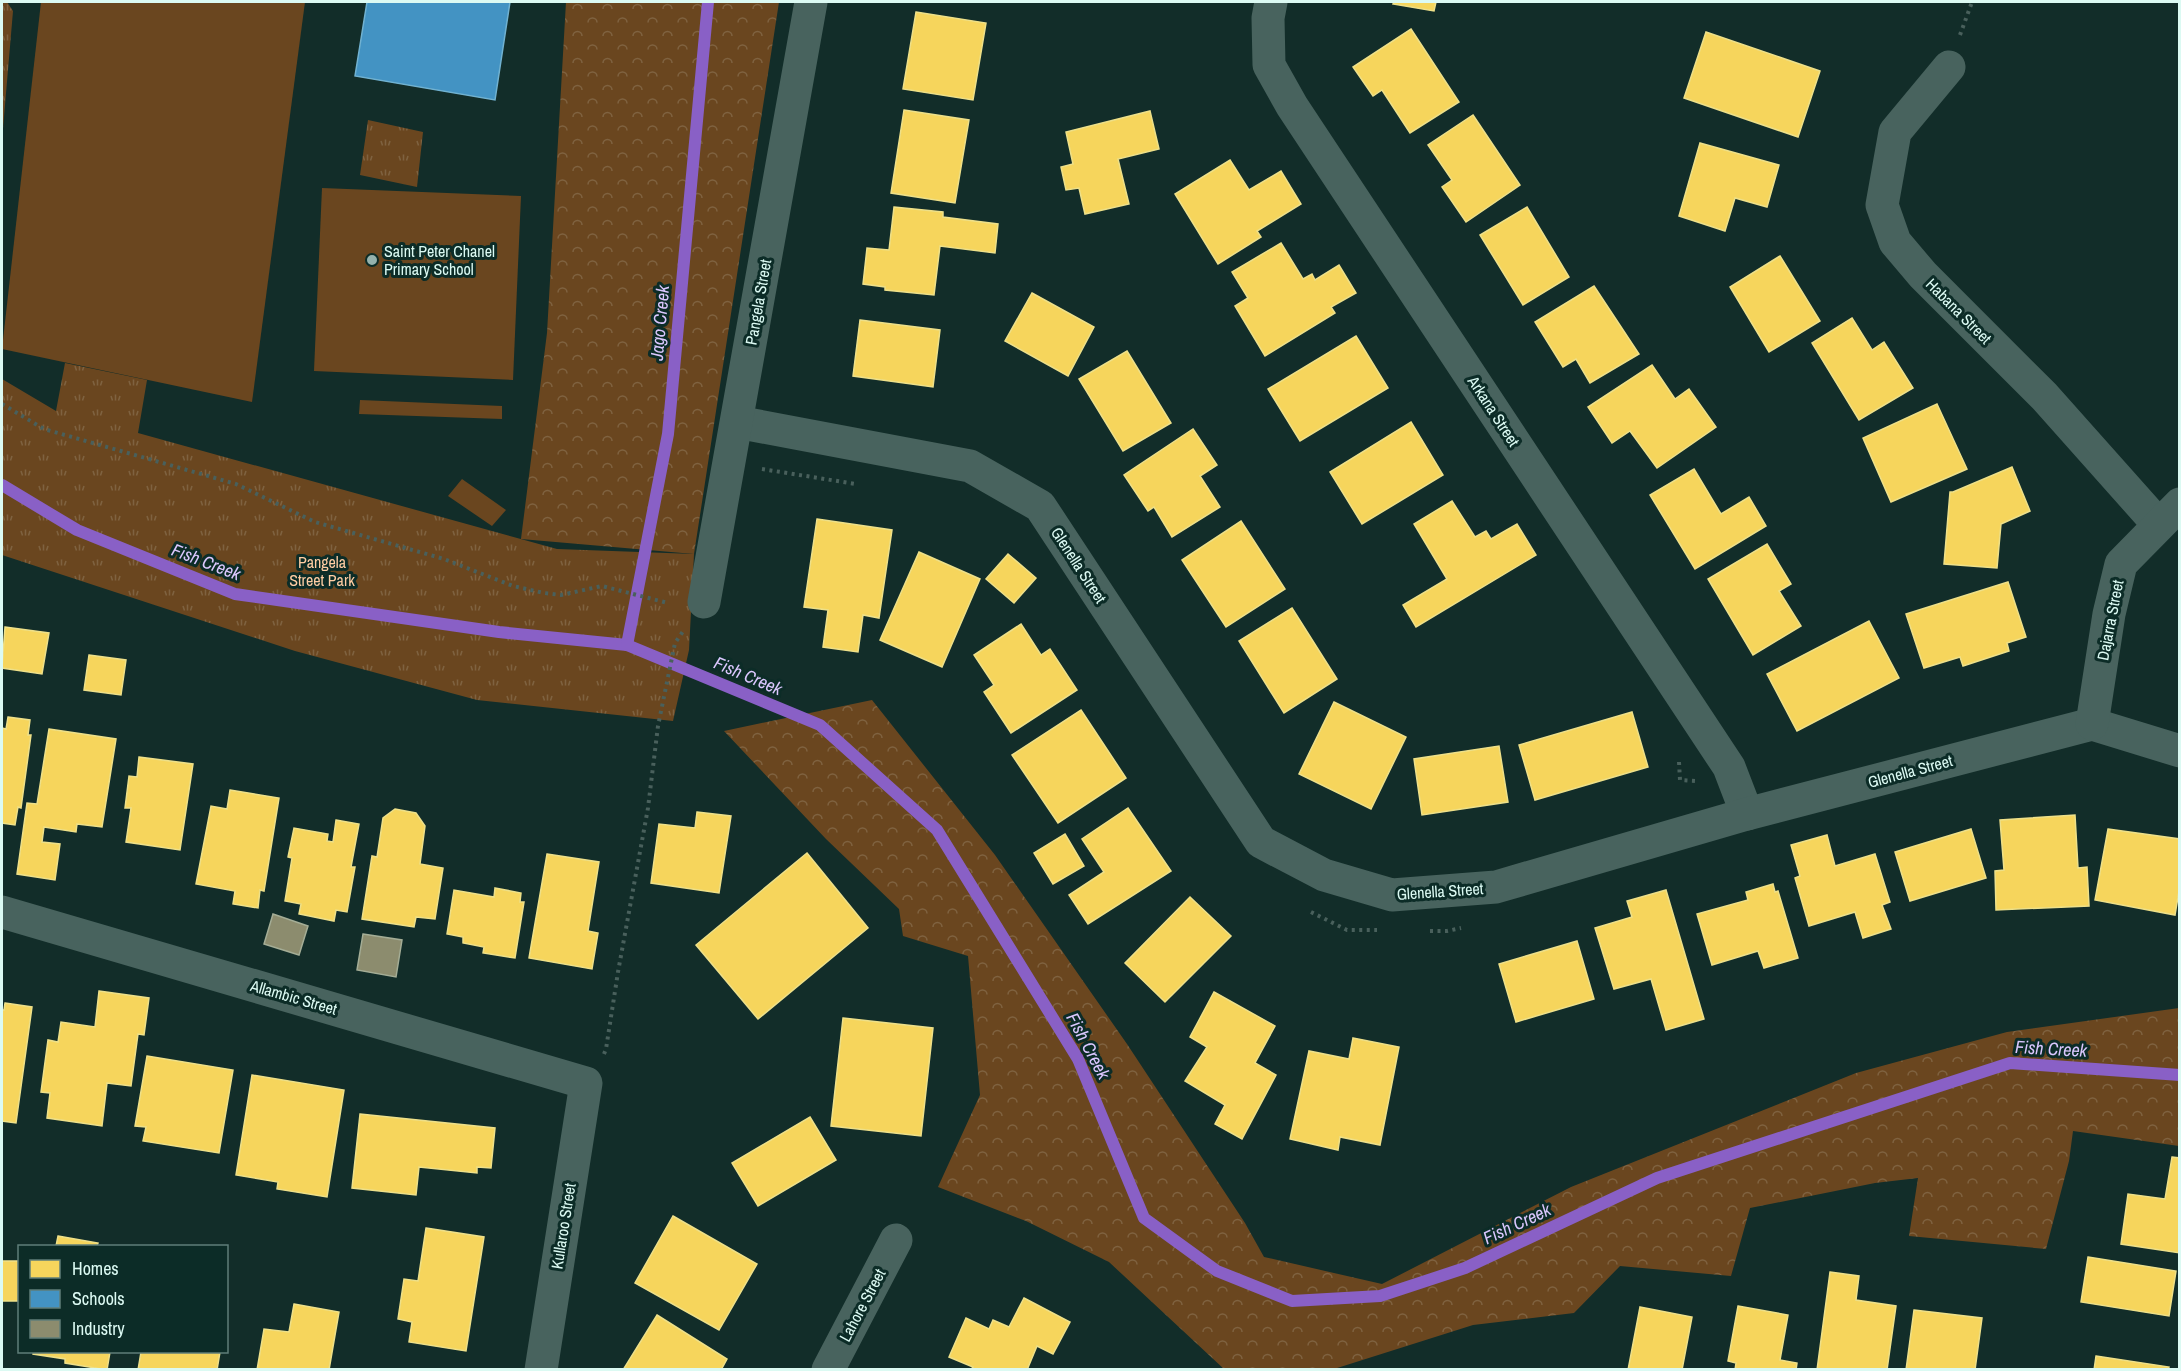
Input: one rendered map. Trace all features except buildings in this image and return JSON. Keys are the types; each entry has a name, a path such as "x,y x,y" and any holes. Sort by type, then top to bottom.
{"street":[{"name":"Pangela Street","path":"704,602 811,2"},
{"name":"Arkana Street","path":"1271,2 1268,18 1269,65 1292,106 1729,767 1747,814"},
{"name":"Habana Street","path":"1949,68 1895,132 1882,205 1895,242 1923,275 2044,396 2169,514"},
{"name":"Glenella Street","path":"737,422 970,466 1040,506 1261,842 1324,875 1392,895 1496,887 1747,814 2092,724"},
{"name":"Dajarra Street","path":"2092,724 2109,614 2121,564 2169,514"},
{"path":"2092,724 2180,751"},
{"name":"Allambic Street","path":"2,912 586,1083"},
{"name":"Kullaroo Street","path":"541,1370 586,1083"},
{"name":"Lahore Street","path":"828,1370 896,1240"}],"path":[{"path":"2,404 44,429 236,484 315,522 444,559 513,586 561,595 602,586 668,603"},
{"path":"729,464 860,485"},
{"path":"586,1083 606,1049 648,808 658,726 675,643"},
{"path":"1307,909 1347,930 1380,930"},
{"path":"1425,931 1447,931 1469,927"}],"green space":[{"path":"2,2 7,2 13,11 2,140"},
{"path":"41,2 305,2 252,402 2,349"},
{"path":"566,2 779,2 694,554 521,539 547,333"},
{"path":"368,120 423,132 417,187 360,175"},
{"path":"322,188 521,196 513,380 314,371"},
{"name":"Pangela Street Park","path":"65,363 147,380 138,433 557,549 694,554 689,650 673,721 477,700 295,651 2,555 2,379 56,411"},
{"path":"360,400 502,406 502,419 359,414"},
{"path":"462,479 506,510 492,526 448,496"},
{"path":"872,700 995,855 1127,1044 1245,1223 1264,1257 1382,1284 1571,1187 1856,1073 2007,1032 2179,1008 2179,1146 2073,1131 2069,1161 2046,1249 1909,1236 1918,1178 1875,1183 1750,1208 1731,1276 1620,1266 1574,1313 1473,1325 1334,1369 1224,1369 1109,1262 1026,1221 938,1187 980,1095 968,956 903,936 899,909 826,839 724,731"}],"waterway":[{"name":"Jago Creek","path":"627,645 668,434 708,2"},
{"name":"Fish Creek","path":"2,485 77,530 235,594 499,632 627,645 820,725 937,830 1078,1059 1144,1218 1217,1271 1292,1301 1380,1296 1465,1268 1657,1178 2010,1063 2180,1075"}],"place":[{"name":"Saint Peter Chanel Primary School","path":"372,260"}]}
